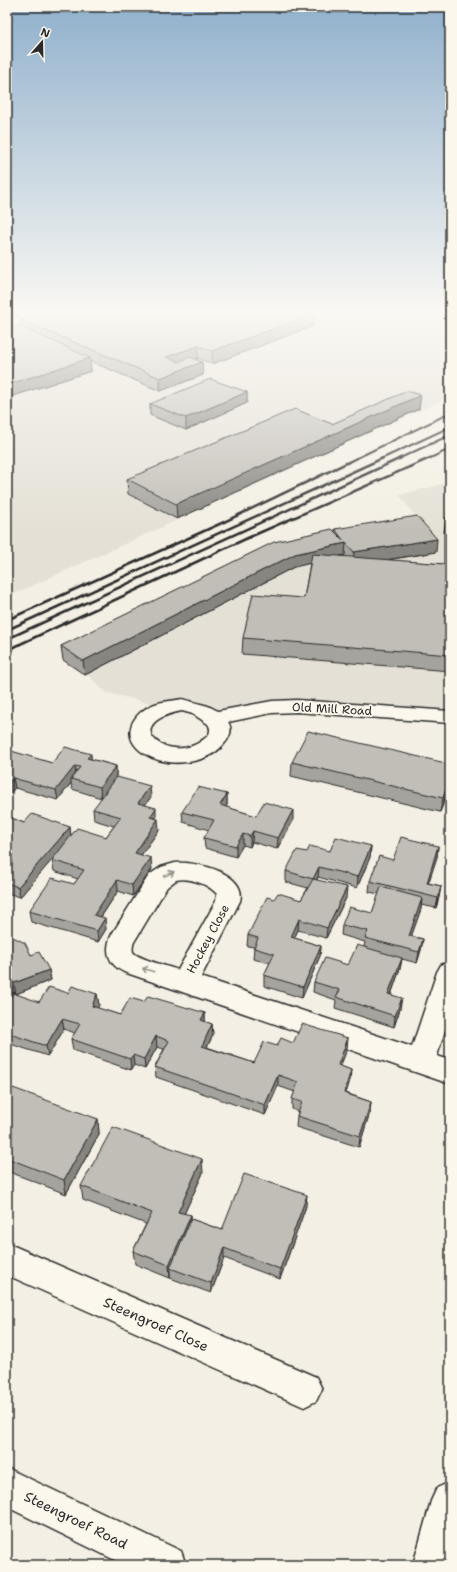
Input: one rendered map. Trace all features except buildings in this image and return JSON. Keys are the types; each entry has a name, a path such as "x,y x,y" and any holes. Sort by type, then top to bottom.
{"street":[{"name":"Old Mill Road","path":"216,718 272,707 297,706 450,717"},
{"name":"Hockey Close","path":"185,982 228,901 230,893 225,885 215,880 188,872 177,871 166,874 158,881 121,941 119,951 123,960 133,966 185,982 450,1072"},
{"path":"421,1062 450,972"},
{"name":"Steengroef Close","path":"7,1259 304,1389"},
{"name":"Steengroef Road","path":"7,1486 167,1565"},
{"path":"432,1565 450,1501"}],"shaded area":[{"path":"7,384 450,384 450,397 7,597"},
{"path":"450,482 450,717 297,706 216,718 107,693 68,657 282,552 421,523 399,495"}],"railway":[{"path":"355,459 450,413"},
{"path":"381,459 450,427"},
{"path":"398,459 450,435"},
{"path":"428,459 450,449"},
{"path":"7,620 224,522 357,458"},
{"path":"7,630 383,458"},
{"path":"7,639 401,458"},
{"path":"16,646 252,536 430,458"},
{"path":"7,650 18,645"}]}
